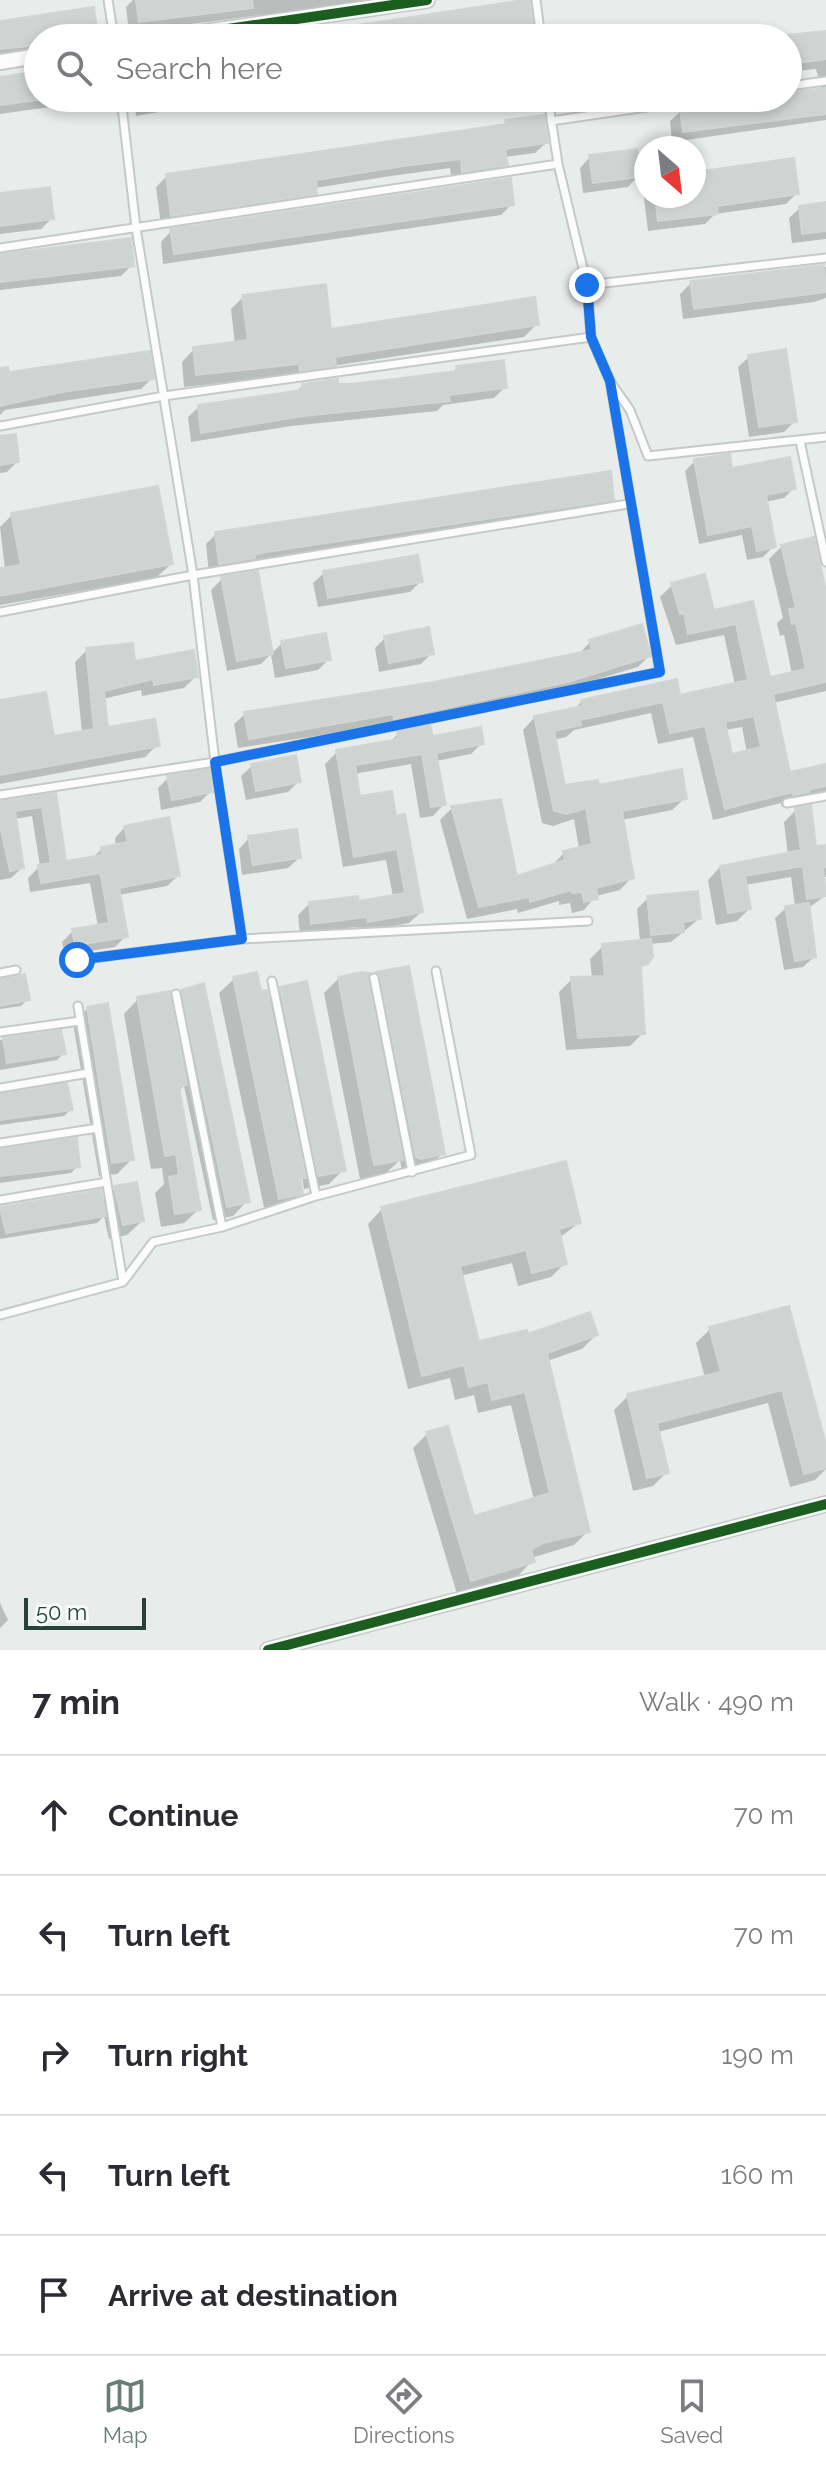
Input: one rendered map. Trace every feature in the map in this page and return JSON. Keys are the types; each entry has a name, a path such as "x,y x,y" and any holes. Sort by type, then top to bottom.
{"street":[{"path":"262,24 427,0"},
{"path":"0,62 24,58"},
{"path":"268,1650 826,1504"}],"lane":[{"path":"108,0 112,24"},
{"path":"536,0 539,24"},
{"path":"802,84 826,81"},
{"path":"123,112 136,228 193,575 215,762 242,939"},
{"path":"550,112 558,164 587,285 591,337 610,381 630,410 648,456 826,437"},
{"path":"551,121 612,112"},
{"path":"0,248 558,164"},
{"path":"587,285 826,258"},
{"path":"0,426 164,396 591,337"},
{"path":"0,795 215,762 660,672 628,504 610,381"},
{"path":"800,441 826,562"},
{"path":"0,612 193,575 628,504"},
{"path":"787,803 826,796"},
{"path":"77,960 242,939 588,921"},
{"path":"0,973 16,970"},
{"path":"0,1315 123,1282 153,1242 222,1227 316,1196 471,1155 436,971"},
{"path":"374,978 412,1172"},
{"path":"272,981 316,1196"},
{"path":"176,994 222,1227"},
{"path":"78,1006 123,1282"},
{"path":"0,1032 80,1021"},
{"path":"0,1088 89,1073"},
{"path":"0,1143 98,1128"},
{"path":"0,1200 107,1182"}],"building":[{"path":"136,0 252,0 253,8 139,22"},
{"path":"530,0 533,24 364,24"},
{"path":"94,7 96,24 24,24 24,46 0,49 0,21"},
{"path":"826,31 826,59 802,62 802,34"},
{"path":"24,73 24,102 0,105 0,77"},
{"path":"826,88 826,114 683,132 680,112 802,112 802,91"},
{"path":"544,115 548,143 505,149 508,165 462,172 461,159 403,166 316,180 317,194 171,216 166,174 506,124 505,120"},
{"path":"634,149 634,178 593,183 589,155"},
{"path":"794,158 799,194 717,206 718,214 658,221 656,208 706,208 706,170"},
{"path":"511,178 514,205 174,254 170,229"},
{"path":"50,187 54,219 0,226 0,193"},
{"path":"826,202 826,231 802,234 799,206"},
{"path":"131,238 134,266 0,282 0,254"},
{"path":"824,265 826,292 694,309 690,281"},
{"path":"326,284 331,329 535,297 539,325 335,357 336,366 300,371 299,364 196,375 193,347 248,340 242,295"},
{"path":"786,349 797,422 759,427 748,355"},
{"path":"150,351 154,379 62,392 0,406 0,368 8,367 10,377 11,372"},
{"path":"504,360 507,388 449,395 450,401 303,416 201,433 198,405 302,390 302,384 338,379 338,384 350,384 394,379 457,371 456,366"},
{"path":"16,434 19,462 0,465 0,436"},
{"path":"730,454 732,468 790,457 796,489 766,495 776,547 757,551 752,526 708,535 694,459"},
{"path":"611,471 614,500 266,552 255,555 255,558 219,564 215,532"},
{"path":"158,486 173,564 0,596 0,568 21,565 11,513"},
{"path":"814,537 826,590 826,682 773,694 790,772 826,764 826,786 725,809 705,726 670,733 663,702 580,720 581,725 554,731 565,785 598,780 599,785 682,769 687,799 622,811 634,878 596,888 598,899 584,902 582,892 572,893 571,890 530,902 529,897 479,907 451,806 501,799 517,876 565,860 563,851 592,844 586,808 567,814 554,811 534,716 583,706 581,700 677,679 680,695 748,680 736,624 688,634 684,613 680,614 671,583 705,574 714,610 753,601 770,677 806,669 796,623 792,624 789,609 796,608 781,545","holes":["754,716 761,747 732,754 725,722"]},
{"path":"418,555 423,582 328,598 323,571"},
{"path":"258,571 273,654 237,661 221,577"},
{"path":"642,624 651,656 568,682 394,719 393,714 249,739 244,712 434,682 592,650 589,640"},
{"path":"429,627 434,654 389,663 384,636"},
{"path":"326,633 331,660 286,668 281,641"},
{"path":"133,643 135,661 194,650 198,677 154,685 153,679 104,691 108,727 155,719 160,746 0,775 0,700 46,692 54,736 94,729 86,648"},
{"path":"430,725 433,736 481,727 484,744 436,753 446,805 431,807 422,754 355,765 360,796 392,791 396,816 405,814 423,912 368,922 367,917 311,924 309,902 358,896 359,901 405,893 397,849 354,857 336,750 398,739 397,732"},
{"path":"296,755 301,782 256,791 251,764"},
{"path":"210,769 213,792 172,800 167,776"},
{"path":"56,793 66,861 102,855 101,847 128,842 124,826 169,817 180,876 119,888 128,937 75,945 72,929 109,923 102,881 100,873 41,883 38,865 51,863 42,807 15,811 24,868 10,871 0,825 0,801"},
{"path":"811,805 816,846 826,845 826,867 823,868 826,896 807,899 803,866 745,876 751,909 728,913 720,866 801,850 795,808"},
{"path":"297,829 301,858 253,865 248,836"},
{"path":"698,891 701,919 683,922 684,932 651,935 647,896"},
{"path":"809,903 816,957 795,961 785,906"},
{"path":"651,939 653,957 648,964 641,966 645,1034 578,1038 571,977 605,976 602,944"},
{"path":"409,966 445,1154 421,1159 416,1157 380,977 376,972"},
{"path":"257,972 261,991 267,990 306,1178 300,1179 303,1194 279,1199 233,977"},
{"path":"370,973 368,979 403,1160 374,1165 338,977"},
{"path":"25,974 30,1000 0,1006 0,979"},
{"path":"307,981 346,1171 318,1176 280,987"},
{"path":"204,983 250,1202 227,1207 181,990"},
{"path":"170,991 187,1085 179,1087 201,1210 175,1214 169,1177 179,1175 176,1154 165,1156 137,997"},
{"path":"108,1003 134,1160 112,1163 87,1007"},
{"path":"61,1030 66,1054 7,1063 3,1038"},
{"path":"67,1083 73,1110 0,1120 0,1094"},
{"path":"77,1138 80,1167 0,1176 0,1149"},
{"path":"566,1161 581,1223 559,1229 567,1264 532,1273 526,1250 460,1266 479,1341 527,1330 528,1334 590,1312 598,1335 547,1353 590,1532 543,1543 531,1550 535,1562 471,1581 426,1432 448,1426 474,1516 550,1493 525,1392 492,1400 488,1382 469,1387 464,1365 422,1376 381,1207"},
{"path":"137,1182 144,1221 123,1225 114,1186"},
{"path":"101,1190 106,1216 6,1233 0,1207"},
{"path":"789,1306 826,1444 826,1468 804,1474 782,1390 657,1423 669,1473 647,1478 627,1394 721,1372 709,1327"}],"cycle path":[{"path":"262,24 427,0"},
{"path":"268,1650 826,1504"}],"route":[{"path":"77,960 242,939 215,762 660,672 628,504 610,381 591,337 587,285"}]}
